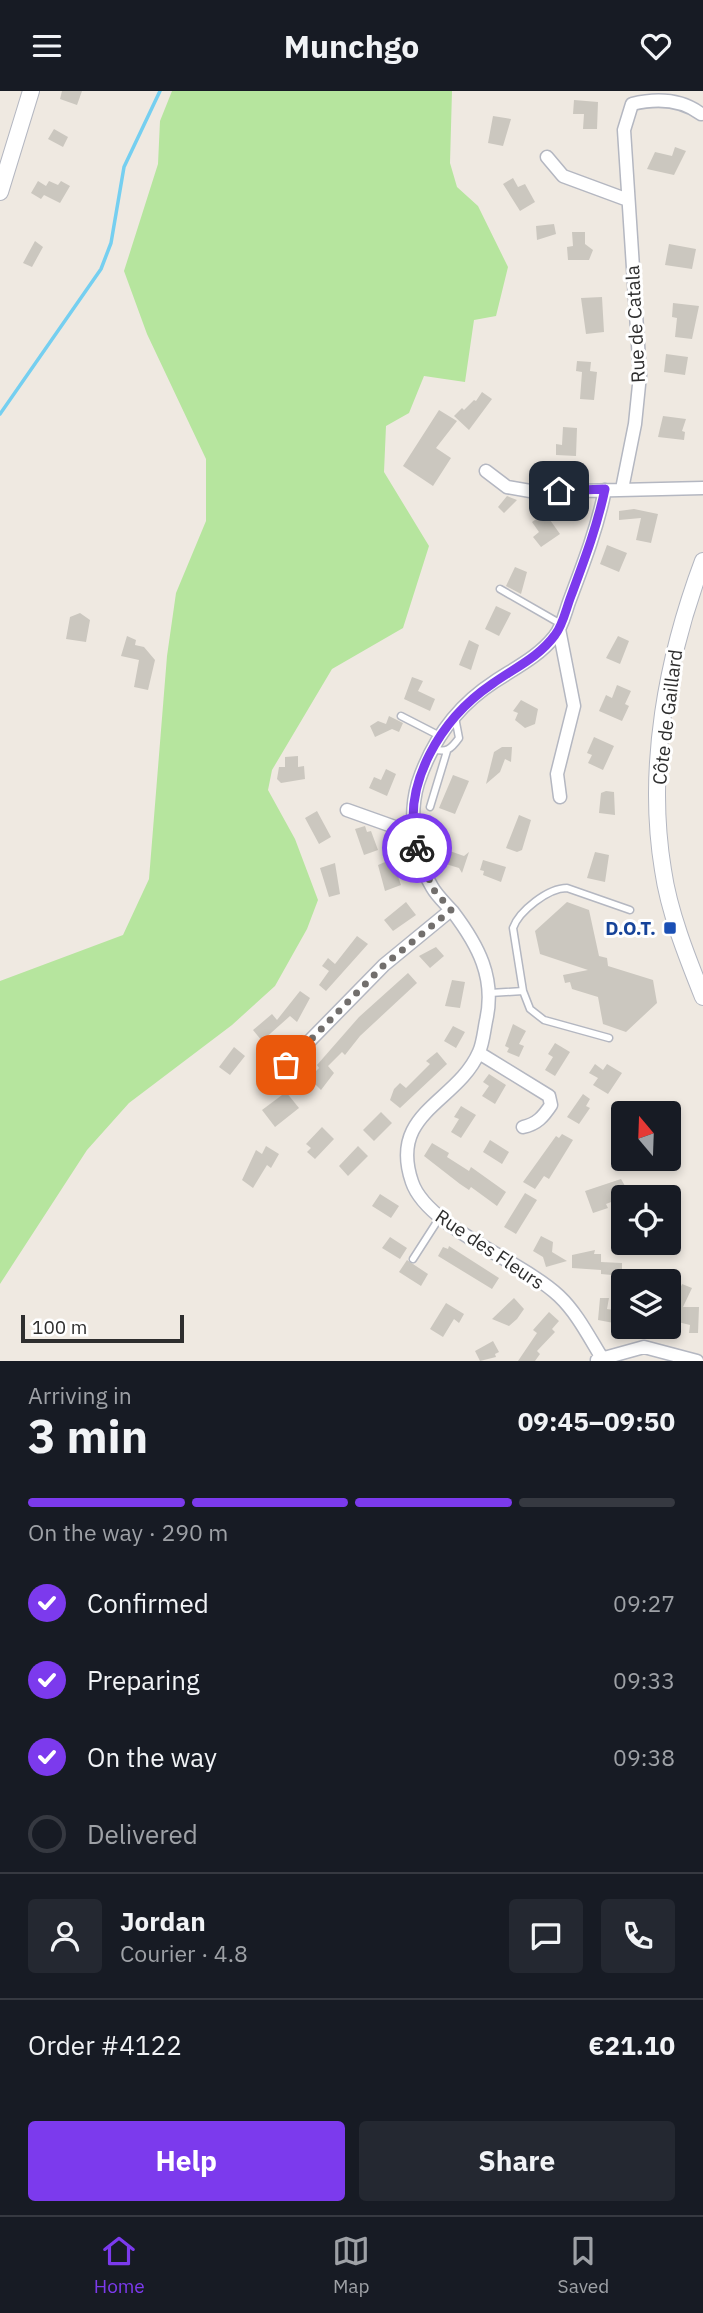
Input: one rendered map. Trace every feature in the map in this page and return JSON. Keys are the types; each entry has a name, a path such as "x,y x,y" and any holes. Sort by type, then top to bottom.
{"street":[{"path":"0,192 31,91"},
{"name":"Rue de Catala","path":"621,489 635,424 640,375 624,130 631,98 688,105 701,114"},
{"path":"547,156 563,176 628,200"},
{"path":"486,471 507,487 536,492 703,488"},
{"name":"Rue des Fleurs","path":"598,1359 584,1327 559,1296 440,1217 423,1202 412,1183 407,1160 408,1137 420,1117 456,1083 479,1053 489,993 485,965 474,940 433,889 421,867 413,815 418,785 433,749 455,714 493,683 525,664 560,626 597,528 605,489"},
{"name":"Côte de Gaillard","path":"703,561 689,599 671,669 661,739 657,805 668,892 703,997"},
{"path":"560,626 574,706 557,774 560,797"},
{"path":"347,810 406,831 414,830"},
{"path":"286,1065 384,965 451,910"},
{"path":"479,1053 549,1096 551,1105 541,1118 533,1125 523,1127"},
{"path":"598,1359 637,1347 697,1361"},
{"path":"668,1355 703,1350"}],"lane":[{"path":"500,589 560,626"},
{"path":"430,807 447,751 458,738 455,714"},
{"path":"401,716 440,736"},
{"path":"433,749 447,751"},
{"path":"609,1038 544,1020 530,1009 523,991 513,928 516,919 556,888 567,888 630,910"},
{"path":"489,993 523,991"},
{"path":"413,1259 440,1217"}],"green space":[{"path":"172,91 452,91 450,163 457,187 478,206 508,267 496,316 474,320 465,382 424,376 409,413 386,426 384,472 429,546 403,628 332,669 272,770 268,790 295,839 318,900 307,929 275,986 232,1025 129,1103 87,1150 0,1284 0,981 123,935 149,879 167,656 176,593 206,521 206,459 147,334 124,271 158,164 160,121"}],"building":[{"path":"62,91 82,91 77,105 60,99"},
{"path":"574,100 598,102 597,129 583,129 584,114 573,114"},
{"path":"493,116 511,119 503,146 488,143"},
{"path":"54,129 68,137 63,147 48,139"},
{"path":"675,147 686,151 674,175 647,169 655,152 672,156"},
{"path":"513,178 518,187 525,184 535,202 520,211 503,184"},
{"path":"38,181 46,186 49,181 58,185 61,181 70,186 60,203 44,195 41,199 31,193"},
{"path":"554,224 556,234 537,240 536,226"},
{"path":"572,232 585,232 585,244 593,250 589,260 568,260 567,247 573,246"},
{"path":"35,241 43,247 32,267 23,263"},
{"path":"669,244 696,249 692,269 665,265"},
{"path":"602,297 604,332 586,334 581,298"},
{"path":"673,303 699,306 692,339 675,337 677,318 672,317"},
{"path":"666,354 688,357 685,375 664,372"},
{"path":"577,361 591,362 590,371 597,372 594,400 580,399 582,372 576,371"},
{"path":"482,392 492,399 469,430 454,416 462,408 464,410 476,401"},
{"path":"439,410 457,421 436,448 451,458 433,486 403,466"},
{"path":"663,416 686,419 682,431 685,432 684,440 658,437"},
{"path":"563,427 577,428 576,456 556,455 556,444 562,445"},
{"path":"507,496 517,500 504,513 498,507"},
{"path":"634,509 658,514 651,543 636,540 641,518 619,520 619,511"},
{"path":"545,513 560,534 541,547 533,537 539,532 532,522"},
{"path":"607,545 627,553 619,572 600,564"},
{"path":"515,567 527,572 521,594 506,586"},
{"path":"496,606 511,613 499,636 485,629"},
{"path":"80,613 90,620 86,642 66,639 70,617"},
{"path":"127,636 136,640 135,645 144,647 155,660 148,690 134,687 139,660 121,656"},
{"path":"618,636 629,641 620,664 606,658"},
{"path":"469,640 479,645 471,670 459,665"},
{"path":"412,677 423,681 418,691 435,699 430,711 404,699"},
{"path":"617,685 631,691 625,704 629,706 622,721 599,711 606,695 612,698"},
{"path":"521,700 538,709 535,724 525,728 515,720 518,713 513,711"},
{"path":"389,716 403,723 399,732 392,729 375,737 370,726 378,721 386,724"},
{"path":"594,737 614,746 603,770 588,763 592,755 587,753"},
{"path":"502,747 512,747 511,762 505,759 500,772 486,784 494,752"},
{"path":"298,756 298,767 304,766 305,779 281,783 277,779 279,767 285,767 285,757"},
{"path":"386,769 396,774 387,796 369,788 374,777 381,780"},
{"path":"453,775 469,781 455,814 439,808"},
{"path":"614,792 615,815 599,813 601,793"},
{"path":"317,811 331,837 319,844 305,818"},
{"path":"519,815 531,820 522,850 517,852 506,848"},
{"path":"365,826 367,832 371,831 378,850 364,855 355,829"},
{"path":"444,849 464,856 469,852 462,873 459,868 439,862"},
{"path":"595,852 609,855 605,882 587,878"},
{"path":"392,859 401,885 385,891 378,865"},
{"path":"483,860 506,867 501,882 483,875 484,871 480,870"},
{"path":"335,863 340,894 329,897 320,868"},
{"path":"406,902 416,915 393,931 384,920"},
{"path":"567,902 589,910 599,956 607,958 608,966 653,980 657,1003 626,1032 603,1024 598,997 572,989 570,982 565,983 563,975 588,970 540,954 535,931"},
{"path":"357,936 368,944 326,991 319,985 329,971 322,966 328,958 335,964"},
{"path":"436,947 444,956 430,968 419,956"},
{"path":"408,973 417,983 360,1036 345,1055 342,1052 328,1066 334,1073 321,1090 309,1078 319,1068 317,1065 359,1017"},
{"path":"452,980 465,982 460,1008 445,1006"},
{"path":"300,991 310,998 297,1022 290,1016 262,1041 253,1030 272,1014 277,1020"},
{"path":"513,1024 526,1031 519,1044 524,1046 519,1057 507,1052 509,1048 505,1046"},
{"path":"453,1026 465,1032 456,1048 444,1041"},
{"path":"555,1043 570,1052 555,1076 545,1070 553,1057 548,1054"},
{"path":"234,1047 245,1056 230,1075 219,1067"},
{"path":"437,1052 447,1064 400,1108 390,1100 394,1089 400,1083 406,1088 430,1064 426,1061"},
{"path":"595,1064 603,1070 607,1064 622,1073 608,1094 593,1085 598,1078 589,1073"},
{"path":"489,1074 506,1085 495,1104 482,1096 489,1086 483,1082"},
{"path":"286,1092 299,1108 275,1127 262,1110"},
{"path":"583,1094 590,1099 586,1106 590,1108 579,1124 567,1117"},
{"path":"461,1106 476,1115 461,1138 451,1132 459,1119 454,1117"},
{"path":"381,1112 392,1123 374,1141 363,1130"},
{"path":"322,1127 334,1139 315,1159 307,1152 311,1148 306,1144"},
{"path":"562,1134 573,1140 549,1179 544,1176 535,1189 523,1182 556,1136 559,1138"},
{"path":"490,1140 509,1152 502,1164 483,1152"},
{"path":"432,1143 449,1153 447,1157 469,1171 471,1167 506,1192 497,1206 471,1187 469,1190 460,1184 424,1156"},
{"path":"266,1146 279,1154 271,1168 267,1165 253,1188 242,1180 256,1150 262,1154"},
{"path":"358,1146 368,1156 348,1176 339,1166"},
{"path":"621,1179 624,1185 611,1185 611,1202 606,1204 608,1208 593,1213 585,1191"},
{"path":"525,1193 537,1200 516,1234 504,1227"},
{"path":"380,1194 399,1206 391,1218 372,1206"},
{"path":"541,1236 553,1242 552,1252 567,1261 546,1267 543,1257 533,1251"},
{"path":"390,1237 407,1248 400,1259 382,1248"},
{"path":"449,1246 499,1278 492,1289 438,1256 443,1247 448,1249"},
{"path":"595,1250 594,1254 601,1254 601,1262 622,1263 622,1269 611,1269 611,1275 601,1274 601,1270 572,1268 572,1255"},
{"path":"407,1260 428,1274 421,1286 399,1272"},
{"path":"682,1284 692,1288 683,1307 699,1307 698,1333 689,1333 690,1325 681,1323"},
{"path":"514,1298 524,1309 517,1319 509,1326 492,1319"},
{"path":"600,1298 609,1298 607,1309 611,1310 611,1322 598,1320"},
{"path":"446,1303 464,1314 459,1323 454,1319 443,1337 430,1329"},
{"path":"549,1312 559,1321 552,1329 555,1332 537,1351 540,1354 535,1361 518,1361 537,1333 533,1330"},
{"path":"493,1341 499,1352 495,1354 496,1357 480,1361 475,1351"}],"waterway":[{"path":"0,414 101,269 111,243 124,167 160,91"}],"way so far":[{"path":"286,1065 384,965 451,910 433,889 421,867 417,848"}],"place":[{"name":"D.O.T.","path":"670,928"}],"route":[{"path":"417,848 413,815 418,785 445,726 460,708 493,683 525,664 559,629 597,528 605,489 559,491"}]}
